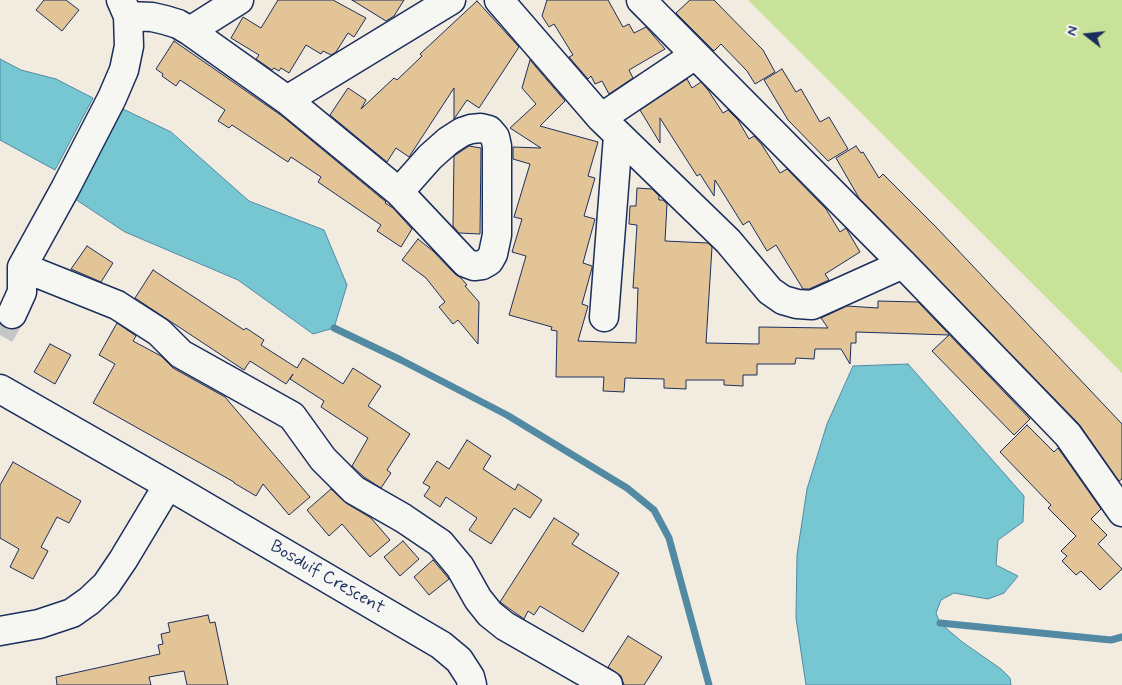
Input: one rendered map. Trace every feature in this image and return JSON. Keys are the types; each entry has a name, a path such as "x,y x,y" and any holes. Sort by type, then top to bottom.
{"street":[{"path":"190,31 239,0"},
{"path":"287,100 451,0"},
{"path":"499,0 610,127 728,241 770,291 783,300 797,304 812,305 903,264"},
{"path":"641,0 903,264 1068,435 1122,512"},
{"path":"11,274 65,189 112,98 124,70 129,46 124,8 178,24 190,31 287,100 399,192 466,264 482,265 489,261 493,254 497,235 497,146 495,137 489,130 481,128 471,129 462,132 448,141 430,157 399,192"},
{"path":"604,317 610,127 695,55"},
{"path":"11,274 22,292 12,314"},
{"path":"11,274 117,305 159,332 181,354 292,416 323,459 354,490 403,518 440,544 460,567 478,599 490,614 506,626 608,685"},
{"name":"Bosduif Crescent","path":"0,389 168,484 441,645 459,660 470,677 472,685"},
{"path":"0,631 39,624 72,613 89,601 106,585 123,560 168,484"}],"green space":[{"path":"748,0 1122,0 1122,373"}],"water":[{"path":"0,59 21,70 56,79 93,98 55,170 0,140"},
{"path":"123,109 171,132 249,201 324,230 347,285 334,328 313,334 238,280 125,232 75,199"},
{"path":"908,364 1024,496 1023,522 998,540 996,565 1018,576 1004,593 988,599 954,593 941,600 936,613 940,623 961,641 1001,669 1010,678 1011,685 806,685 796,618 797,555 807,489 827,424 853,366"}],"building":[{"path":"44,0 66,0 79,10 62,31 36,10"},
{"path":"278,0 333,0 366,18 354,37 348,33 336,52 331,55 323,51 321,54 306,45 289,73 281,68 279,71 274,68 272,70 256,59 259,55 231,38 243,17 261,28"},
{"path":"352,0 404,0 394,16 386,21"},
{"path":"547,0 608,0 623,27 629,24 634,33 646,27 665,49 629,70 633,78 609,94 602,81 595,84 591,76 588,79 569,57 573,55 554,24 549,27 542,16"},
{"path":"690,0 714,0 763,50 775,72 755,84 747,71 721,44 714,51 676,13"},
{"path":"477,1 519,47 479,108 467,100 454,119 454,88 409,157 396,148 387,162 330,115 348,88 366,100 361,109 394,78 397,80 422,56 420,54"},
{"path":"174,41 282,116 393,208 412,229 401,247 377,231 381,225 318,182 321,177 291,157 288,162 232,125 229,128 218,121 225,110 180,80 176,86 162,76 163,74 156,69"},
{"path":"530,60 565,101 540,126 598,142 588,176 595,178 584,216 595,219 583,263 592,266 592,268 582,304 588,306 578,341 636,343 638,288 633,288 637,225 629,224 630,206 636,206 637,188 652,189 659,196 659,200 663,200 667,204 665,241 708,243 712,247 706,343 759,344 759,327 828,328 821,318 847,306 878,308 878,301 918,302 1030,419 1014,435 932,351 949,335 856,332 856,343 851,343 850,364 841,349 815,349 814,359 796,358 795,364 757,364 757,375 743,375 743,386 724,385 724,380 686,380 686,389 664,388 664,379 625,378 624,392 603,391 604,377 556,377 557,331 551,330 552,327 509,315 526,256 512,252 522,219 514,217 530,164 513,159 513,147 541,148 510,128 536,104 522,88"},
{"path":"782,69 796,92 801,89 820,122 829,117 848,149 828,161 788,120 764,80"},
{"path":"687,79 692,88 701,82 723,113 728,110 738,120 749,139 754,136 762,145 780,173 787,169 826,209 840,232 846,228 860,252 825,274 829,280 809,289 803,289 776,245 767,251 749,221 743,225 715,180 714,196 700,174 697,176 660,118 660,143 640,110"},
{"path":"469,146 481,148 480,234 459,233 453,226 454,156"},
{"path":"856,146 861,153 863,152 879,178 883,174 936,227 1122,424 1122,479 1119,481 1079,424 859,198 836,158"},
{"path":"418,239 461,278 467,285 465,286 479,302 478,344 458,320 453,324 439,307 445,302 426,278 402,260"},
{"path":"87,246 113,263 101,282 71,269"},
{"path":"153,270 244,330 246,328 264,340 261,345 297,368 303,358 343,384 353,368 381,386 368,406 410,434 387,470 391,473 381,488 364,477 352,466 368,438 321,407 324,401 290,379 293,374 286,384 250,361 244,370 135,298"},
{"path":"117,323 136,336 133,341 161,356 173,368 225,397 310,497 289,515 263,484 256,496 93,403 115,364 99,355"},
{"path":"50,344 71,355 55,384 34,372"},
{"path":"1027,425 1054,452 1058,448 1101,509 1091,519 1107,535 1098,544 1122,569 1100,590 1081,571 1076,575 1062,561 1067,556 1061,551 1076,536 1048,508 1051,505 1000,452"},
{"path":"467,440 491,456 483,469 515,490 518,484 542,500 530,518 514,508 491,544 469,530 477,518 446,497 440,507 424,496 430,487 423,483 437,461 449,469"},
{"path":"13,462 81,501 69,523 57,517 41,547 48,551 33,579 10,567 19,549 0,538 0,485"},
{"path":"331,489 346,503 371,518 390,540 370,557 342,524 329,536 307,510"},
{"path":"554,518 579,534 572,544 619,573 583,632 540,606 534,615 528,611 524,619 500,602"},
{"path":"403,541 419,559 400,576 384,557"},
{"path":"433,560 449,579 429,595 414,577"},
{"path":"208,615 210,623 215,622 228,685 187,685 184,671 149,677 151,685 57,685 56,677 160,654 158,645 163,644 161,634 170,632 168,623"},
{"path":"628,636 662,657 644,685 624,685 621,676 608,667"}],"waterway":[{"path":"334,328 401,360 507,415 627,488 654,510 669,538 709,685"},
{"path":"940,623 1111,640 1122,637"}],"tunnel":[{"path":"0,335 12,314"}]}
